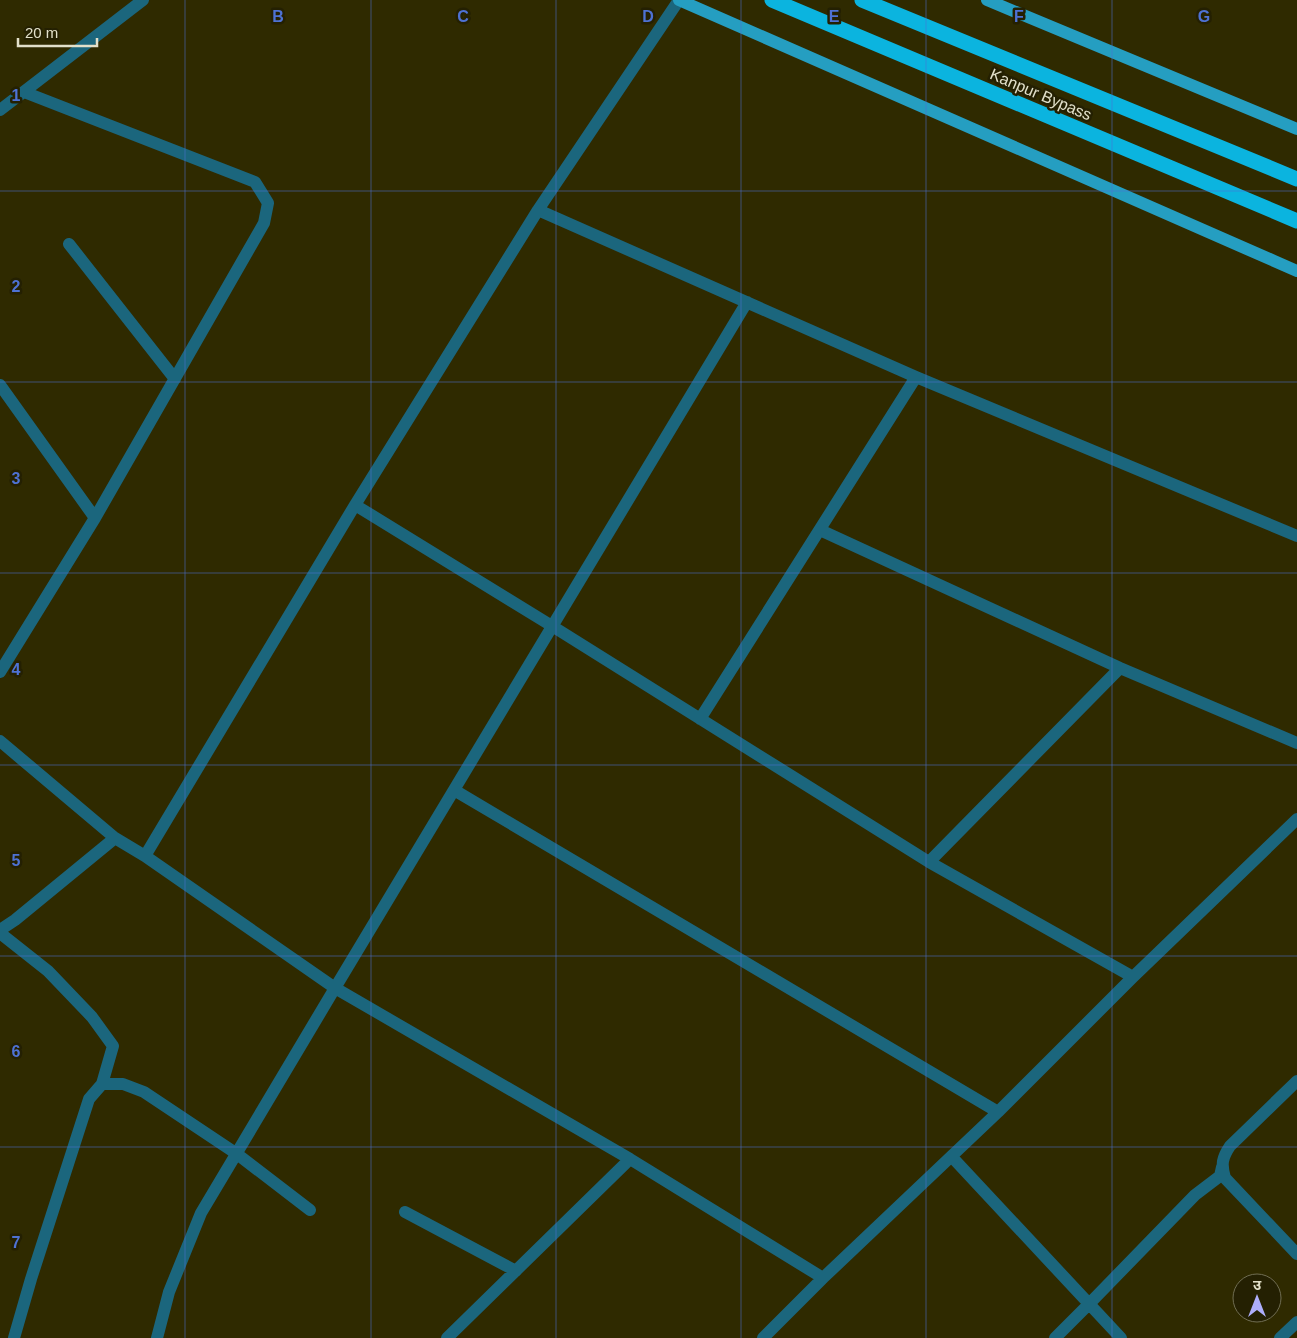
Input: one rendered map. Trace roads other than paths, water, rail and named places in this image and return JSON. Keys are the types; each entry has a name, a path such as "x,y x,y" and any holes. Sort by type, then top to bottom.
{"highway":[{"name":"Kanpur Bypass","path":"772,0 1297,221"},
{"name":"Kanpur Bypass","path":"862,0 1297,179"}],"main road":[{"path":"679,0 1297,271"},
{"path":"987,0 1297,130"}],"street":[{"path":"0,110 143,0"},
{"path":"145,856 355,505 538,210 679,0"},
{"path":"0,672 95,518 175,379 264,223 268,203 255,182 24,92"},
{"path":"538,210 916,377 1297,536"},
{"path":"69,244 175,379"},
{"path":"157,1338 169,1292 201,1213 747,302"},
{"path":"700,719 916,377"},
{"path":"0,385 95,518"},
{"path":"355,505 929,862 1133,977"},
{"path":"820,530 1120,668 1297,743"},
{"path":"929,862 1120,668"},
{"path":"0,741 115,838 145,856 335,988 630,1159 823,1278"},
{"path":"454,790 998,1112"},
{"path":"763,1338 823,1278 952,1157 1133,977 1297,819"},
{"path":"14,1338 89,1099 102,1084 113,1046 92,1017 48,971 0,932 115,838"},
{"path":"1055,1338 1194,1195 1220,1176 1224,1155 1230,1146 1297,1081"},
{"path":"102,1084 123,1084 144,1092 237,1154 310,1210"},
{"path":"952,1157 1121,1338"},
{"path":"447,1338 630,1159"},
{"path":"1222,1167 1225,1178 1297,1254"},
{"path":"405,1212 516,1271"},
{"path":"1280,1338 1297,1322"}]}
